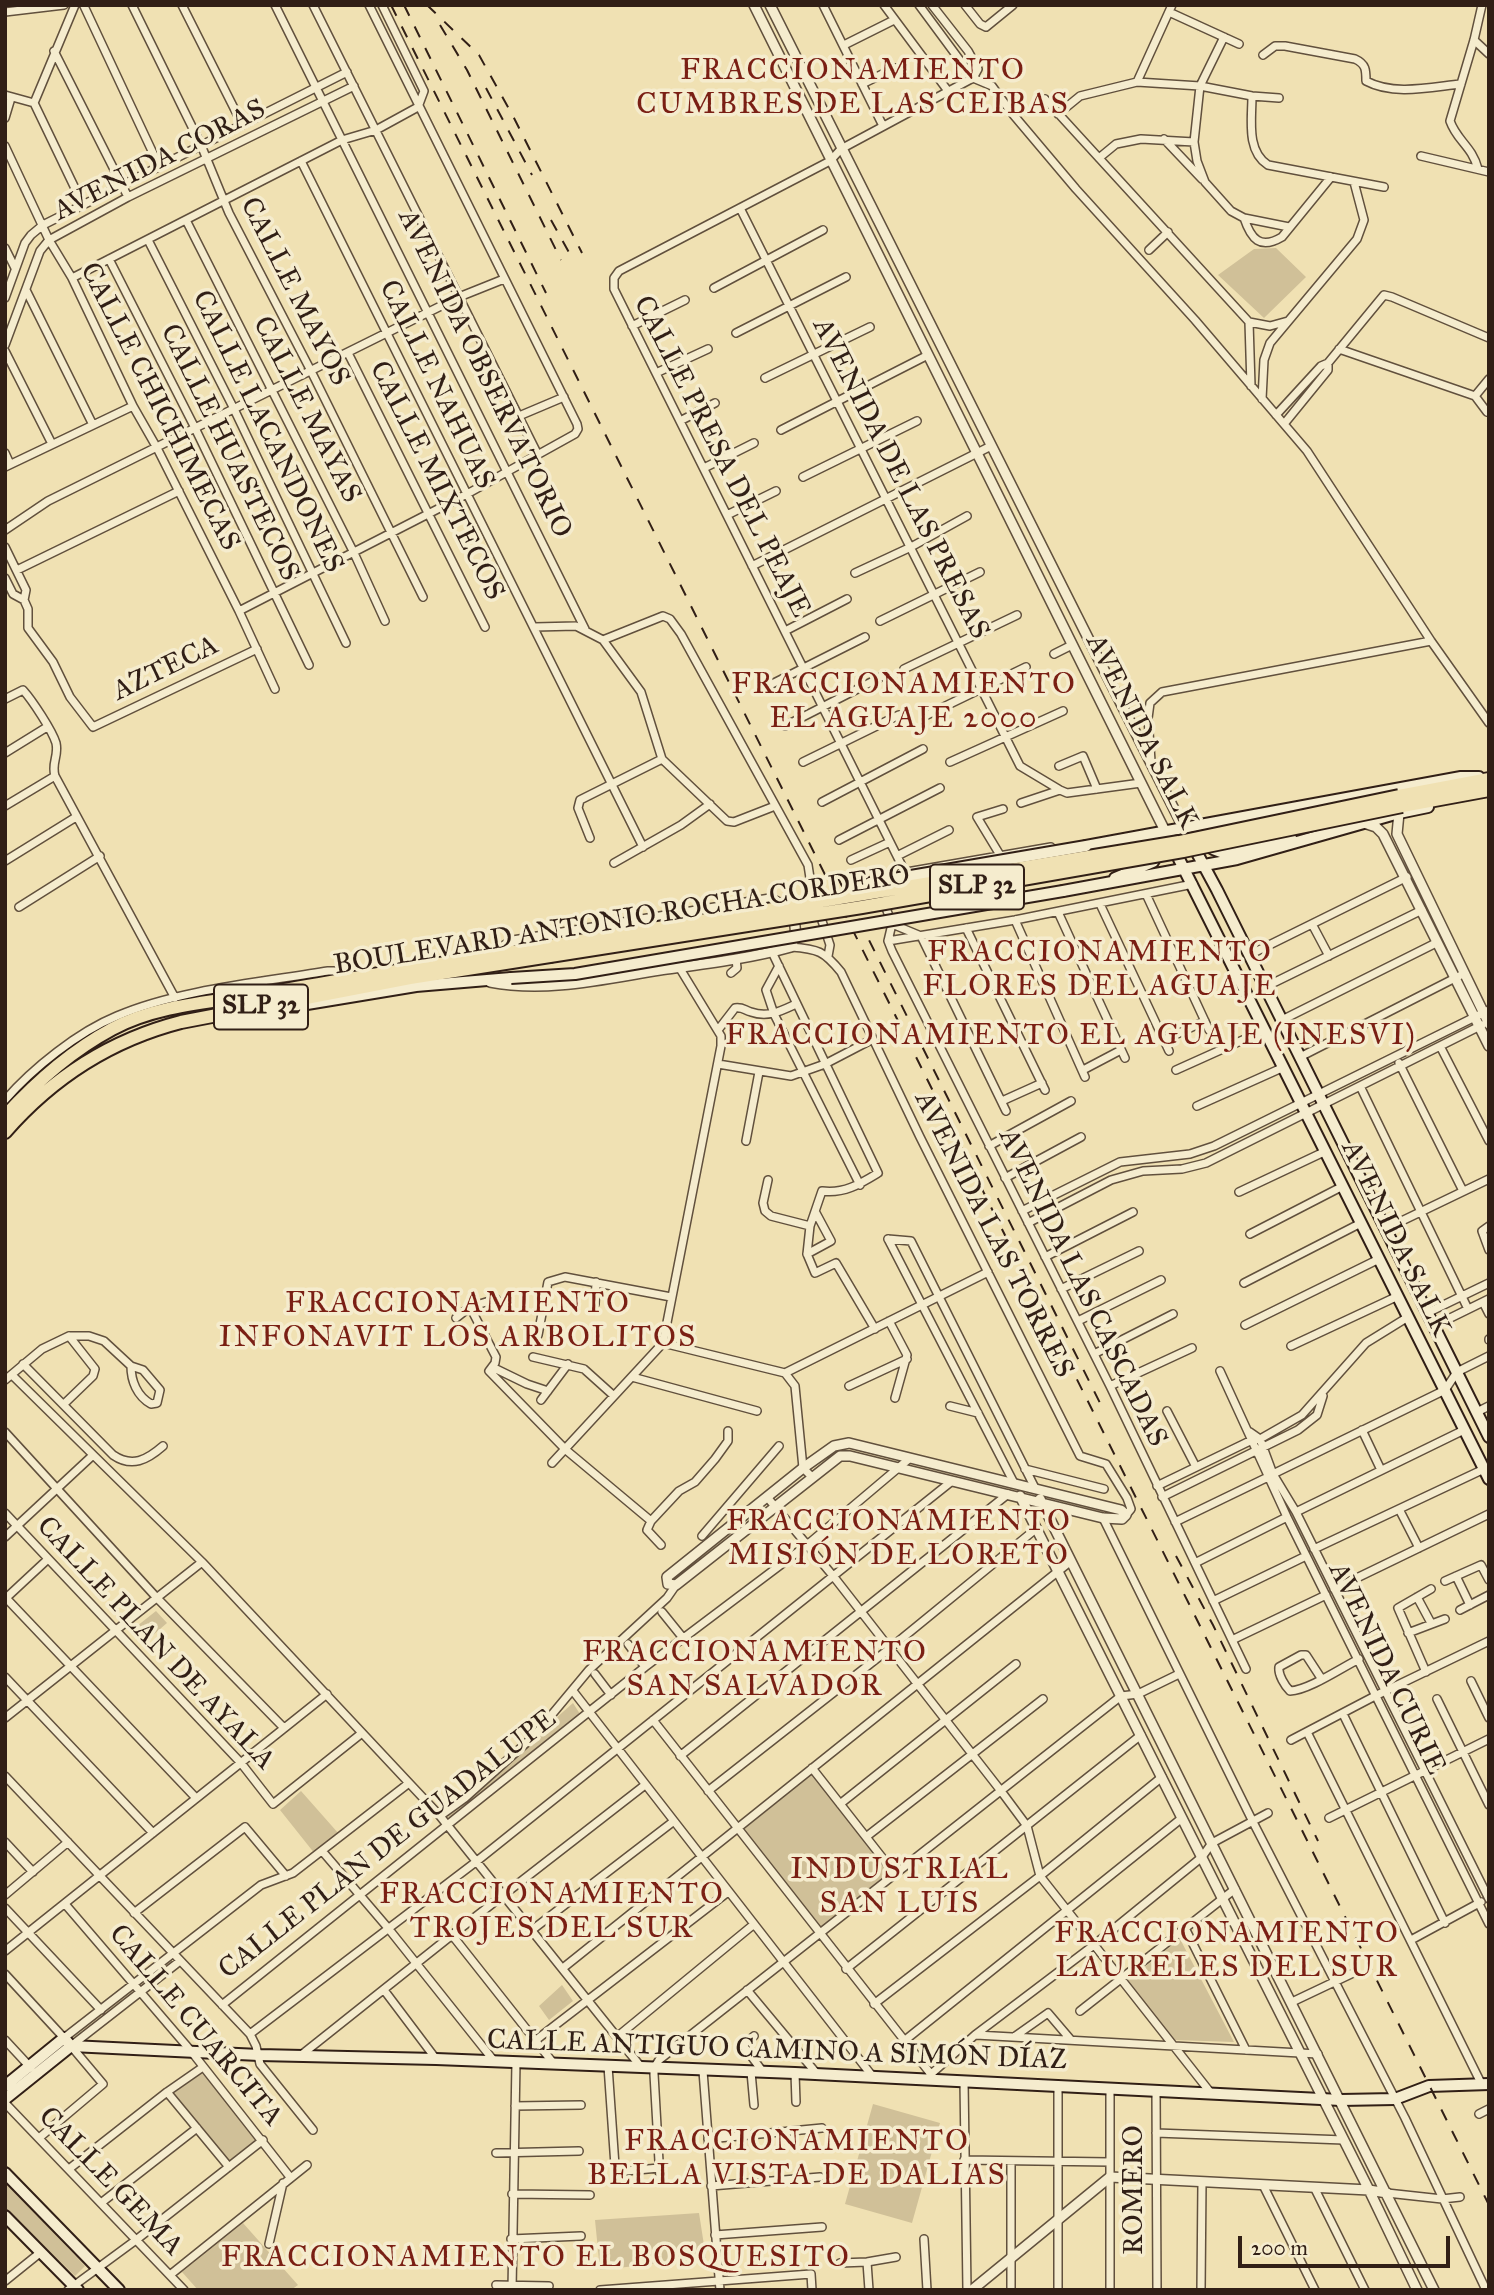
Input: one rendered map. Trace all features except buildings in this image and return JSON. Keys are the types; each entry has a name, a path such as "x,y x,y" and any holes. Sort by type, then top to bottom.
{"highway":[{"name":"SLP 32","path":"1400,805 1489,778"},
{"name":"SLP 32","path":"1400,805 1489,792"},
{"name":"BOULEVARD ANTONIO ROCHA CORDERO","path":"5,1132 67,1074 119,1042 181,1021 851,895 1400,805"},
{"name":"BOULEVARD ANTONIO ROCHA CORDERO","path":"5,1116 46,1074 113,1028 177,1008 488,957 550,951 849,909 1156,855 1400,805"}],"main road":[{"name":"BOULEVARD ANTONIO ROCHA CORDERO","path":"1121,839 1461,778 1489,778"},
{"path":"285,1002 300,1005 416,986 575,974 1103,884 1261,853 1364,823 1400,805"},
{"path":"1244,816 1211,831 1209,842 1213,849 1225,852 1329,833"},
{"name":"AVENIDA SALK","path":"1183,827 1489,1437"},
{"name":"AVENIDA SALK","path":"1165,831 1486,1474"},
{"path":"1103,884 1157,858 1159,847 1154,839 1136,836"},
{"path":"851,895 870,883 1121,839"},
{"path":"1227,952 1243,943"},
{"path":"5,2086 33,2070 68,2042"},
{"name":"CALLE ANTIGUO CAMINO A SIMÓN DÍAZ","path":"68,2042 259,2055 436,2059 873,2077 930,2076 964,2081 1341,2100 1395,2099 1429,2086 1485,2084"},
{"path":"5,2101 33,2070"},
{"path":"5,2173 119,2290"},
{"path":"6,2218 73,2288"}],"street":[{"path":"5,12 64,5"},
{"path":"83,205 34,103 74,5 89,5"},
{"name":"CALLE MAYOS","path":"132,5 201,145 223,201 423,597"},
{"path":"182,5 242,124"},
{"name":"AVENIDA OBSERVATORIO","path":"275,5 586,629"},
{"name":"AVENIDA OBSERVATORIO","path":"313,5 538,455"},
{"path":"239,611 467,494 575,434 578,429 369,5"},
{"path":"72,278 342,140 376,130 418,107 424,91 382,5"},
{"name":"AVENIDA SALK","path":"754,5 1165,831"},
{"name":"AVENIDA SALK","path":"770,5 1183,827"},
{"path":"822,5 883,126"},
{"path":"884,5 948,92"},
{"path":"919,5 973,78 992,86 1011,112 1307,451 1431,641 1489,723"},
{"path":"932,5 968,51 978,69 973,78"},
{"path":"965,5 980,24 986,27 1013,5"},
{"path":"1478,169 1474,153 1453,130 1450,121 1475,40 1482,5"},
{"path":"83,6 159,166"},
{"path":"1137,82 1170,9 1239,44"},
{"path":"844,45 894,20"},
{"path":"1205,182 1197,161 1194,142 1200,86 1223,37"},
{"path":"1475,40 1489,54"},
{"path":"1263,55 1275,46 1285,46 1355,59 1363,63 1366,81 1377,87 1397,89 1461,84"},
{"path":"54,51 128,197"},
{"path":"862,84 895,68"},
{"name":"AVENIDA CORAS","path":"5,298 25,243 31,234 43,225 347,72"},
{"name":"CALLE PRESA DEL PEAJE","path":"905,872 632,326 614,289 614,278 619,271 830,161 841,149 973,78"},
{"path":"1058,114 1080,96 1137,82 1200,86 1279,98"},
{"name":"AVENIDA CORAS","path":"5,345 40,251 49,240 128,197 354,86"},
{"path":"5,118 8,96 34,103"},
{"path":"1252,96 1253,150 1268,166 1384,187"},
{"path":"1045,99 1249,322 1270,326 1288,321"},
{"path":"1099,158 1116,144 1141,139 1194,142"},
{"path":"1164,139 1231,211 1244,218 1289,228"},
{"name":"CALLE CHICHIMECAS","path":"5,146 49,240 72,278 133,406 239,611 275,689"},
{"path":"1421,156 1489,172"},
{"name":"CALLE NAHUAS","path":"301,161 643,847"},
{"path":"1244,218 1254,239 1272,243 1282,237 1331,177"},
{"path":"1262,399 1262,373 1270,343 1356,239 1364,220 1354,181"},
{"name":"AVENIDA DE LAS PRESAS","path":"740,208 1020,766 1059,790"},
{"name":"CALLE MAYAS","path":"187,220 354,553 384,621"},
{"path":"714,288 823,230"},
{"path":"1149,250 1168,232"},
{"name":"CALLE LACANDONES","path":"148,240 234,410 346,643"},
{"path":"5,248 15,268"},
{"name":"CALLE HUASTECOS","path":"109,260 195,428 309,666"},
{"path":"736,333 846,277"},
{"path":"5,530 48,501 459,297 504,279"},
{"path":"26,290 93,425"},
{"path":"1276,415 1321,366 1328,363 1384,295 1489,338"},
{"path":"632,326 685,300"},
{"path":"1249,322 1251,386"},
{"path":"1261,326 1268,334 1270,343"},
{"path":"765,377 870,327"},
{"path":"656,373 708,349"},
{"path":"1339,349 1475,396 1487,412"},
{"path":"5,351 52,444"},
{"name":"CALLE MIXTECOS","path":"348,353 485,627"},
{"path":"781,430 928,355"},
{"path":"1284,424 1328,370 1328,363"},
{"path":"1250,373 1262,373"},
{"path":"1475,396 1489,379"},
{"path":"519,416 564,397"},
{"path":"680,421 715,403"},
{"path":"5,453 8,465 133,406"},
{"path":"803,477 917,421"},
{"path":"704,468 754,443"},
{"path":"752,566 991,446"},
{"path":"17,570 179,491"},
{"path":"727,515 776,491"},
{"path":"855,573 911,547 967,516"},
{"path":"5,547 26,590 24,600 13,594 5,578"},
{"path":"880,621 981,572"},
{"path":"785,631 847,599"},
{"name":"AZTECA","path":"24,600 28,610 28,628 53,662 70,697 93,727 257,649"},
{"path":"904,669 1017,615"},
{"path":"485,981 514,987 540,987 736,959 791,947 814,948 828,956 830,945 812,891 808,865 681,634 670,619 663,616 603,640"},
{"path":"535,627 565,625 586,629 603,640 641,692 662,759 730,822 775,806"},
{"path":"764,688 865,636"},
{"path":"1151,761 1148,718 1150,703 1161,692 1431,641"},
{"path":"1054,654 1072,645"},
{"path":"927,715 1026,667"},
{"path":"785,726 885,675"},
{"path":"5,699 23,690 47,727 55,743 57,755 52,766 55,776 175,998"},
{"path":"950,762 1063,711"},
{"path":"803,762 899,715"},
{"path":"5,753 47,727"},
{"path":"822,802 923,749"},
{"path":"1059,766 1083,756 1097,789"},
{"path":"590,838 578,805 580,800 662,759"},
{"path":"5,806 55,776"},
{"path":"1021,803 1059,790 1068,793 1141,783"},
{"path":"839,840 940,788"},
{"path":"614,863 710,804"},
{"path":"1400,805 1397,834 1459,977"},
{"path":"1000,855 977,817 1003,809"},
{"path":"5,861 76,817"},
{"path":"1364,823 1376,827 1384,834 1407,877 1436,943 1484,1019 1489,1046"},
{"path":"897,856 949,830"},
{"name":"BOULEVARD ANTONIO ROCHA CORDERO","path":"892,924 880,892 882,884 889,877 1094,839 1121,839"},
{"path":"851,860 890,842"},
{"path":"19,907 100,856"},
{"path":"1249,955 1407,877"},
{"path":"1006,1111 921,936 892,924 888,941 921,936 1015,920 1058,912 1193,884"},
{"path":"1146,894 1209,1030"},
{"path":"488,957 513,941 770,899 788,909 794,918 795,938 791,947"},
{"path":"1100,904 1169,1051"},
{"path":"1265,987 1422,910"},
{"path":"1015,920 1084,1074 1123,1054 1058,912"},
{"path":"1312,924 1329,956"},
{"path":"966,928 1043,1086 1002,1101"},
{"name":"AVENIDA LAS CASCADAS","path":"888,941 1110,1386 1246,1669"},
{"path":"1282,1020 1436,943"},
{"path":"772,952 878,1173 860,1185 841,1192 822,1191 810,1226 807,1254 815,1273 836,1263 874,1329"},
{"name":"AVENIDA LAS TORRES","path":"828,956 841,972 1080,1456 1107,1464 1127,1498 1130,1509 1126,1515"},
{"path":"731,974 737,968 736,959"},
{"path":"779,966 766,990 774,1014 860,1185"},
{"path":"552,1463 663,1343 721,1046 718,1030 679,967"},
{"path":"5,1100 58,1052 117,1016 175,998 328,971 350,978"},
{"path":"1300,1057 1459,977"},
{"path":"718,1030 736,1008 742,1007 759,1014 774,1014 796,1004"},
{"path":"1320,1098 1360,1086 1440,1046 1484,1019"},
{"path":"1028,1223 1111,1180 1143,1171 1182,1169 1206,1163 1396,1056 1484,1019"},
{"path":"1164,1040 1205,1021"},
{"path":"1176,1070 1265,1030"},
{"path":"718,1064 791,1076 825,1064 873,1039"},
{"path":"1440,1046 1489,1141"},
{"path":"1396,1056 1464,1191"},
{"path":"1198,1106 1284,1067"},
{"path":"747,1141 759,1072"},
{"path":"1360,1086 1468,1309"},
{"path":"989,1146 1072,1101"},
{"path":"1022,1211 1120,1162 1190,1154 1304,1107"},
{"path":"1005,1178 1081,1137"},
{"path":"1239,1192 1326,1151"},
{"path":"1385,1228 1489,1179"},
{"path":"768,1181 763,1203 765,1212 810,1226"},
{"path":"1250,1234 1343,1186"},
{"path":"1045,1257 1133,1212"},
{"path":"807,1254 831,1241 816,1213"},
{"path":"1244,1283 1362,1223"},
{"path":"1489,1226 1482,1231 1489,1250"},
{"path":"1417,2290 1037,1528 888,1239 911,1241 1388,2193 1434,2290"},
{"path":"1061,1289 1139,1251"},
{"path":"1245,1325 1379,1259"},
{"path":"785,1373 988,1272"},
{"path":"538,1335 548,1282 565,1277 671,1297"},
{"path":"1077,1321 1161,1280"},
{"path":"595,1304 596,1282"},
{"path":"1427,1313 1489,1283"},
{"path":"1291,1346 1398,1296"},
{"path":"456,1318 470,1307 496,1299"},
{"path":"1434,1326 1486,1300 1489,1314"},
{"path":"470,1307 496,1357 489,1371 566,1450 651,1521"},
{"path":"1094,1354 1173,1314"},
{"path":"1157,1486 1303,1415 1366,1343 1408,1317"},
{"path":"889,1321 907,1359 895,1398"},
{"path":"64,1404 93,1376 95,1369 69,1336"},
{"path":"131,1366 131,1379 141,1396 151,1404 157,1403 160,1390 143,1370 131,1366 104,1341 89,1336 69,1336 42,1349 8,1378 202,1562 327,1694 440,1816 618,2036 648,2068 660,2179"},
{"path":"663,1343 785,1373 795,1386 803,1468 812,1477"},
{"path":"1110,1386 1192,1348"},
{"path":"533,1356 584,1369 614,1396"},
{"path":"1175,1522 1445,1390 1457,1372 1489,1356"},
{"path":"849,1387 907,1359"},
{"path":"23,1364 121,1461 135,1463 149,1458 163,1446"},
{"path":"541,1400 568,1364"},
{"path":"492,1367 548,1391"},
{"name":"AVENIDA CURIE","path":"1220,1371 1260,1450 1287,1517 1326,1595 1344,1620 1381,1694 1416,1776 1489,1924"},
{"path":"632,1377 757,1411"},
{"path":"1162,1497 1297,1430 1317,1415 1324,1392"},
{"path":"950,1406 978,1413"},
{"path":"1477,1412 1489,1406"},
{"path":"1167,1411 1196,1467"},
{"path":"1362,1430 1381,1471"},
{"path":"1296,1512 1464,1430"},
{"path":"661,1545 647,1530 651,1521 679,1491 695,1482 715,1459 728,1441 728,1431"},
{"path":"5,1432 157,1598 284,1728"},
{"path":"440,1816 465,1798 534,1736 589,1670 667,1598 676,1585 840,1456 898,1467 1103,1518 1122,1519 1126,1515 1121,1510 849,1443 834,1446 803,1468 667,1577 668,1584 676,1585"},
{"path":"702,1536 779,1446"},
{"path":"5,1537 92,1456"},
{"name":"CALLE PLAN DE GUADALUPE","path":"222,2005 645,1667 807,1545 911,1458"},
{"path":"1025,1469 1104,1489"},
{"path":"1314,1549 1399,1509 1486,1474"},
{"name":"AVENIDA CURIE","path":"1271,1475 1296,1512 1334,1589 1359,1659 1426,1772 1489,1898"},
{"path":"250,2034 477,1861 952,1480"},
{"path":"680,1756 1008,1494"},
{"path":"767,1497 834,1577 1001,1791 1027,1826 1040,1876 1210,2092"},
{"path":"726,1507 739,1519"},
{"path":"1399,1509 1419,1548"},
{"name":"CALLE PLAN DE AYALA","path":"5,1513 241,1763 273,1804 362,1733"},
{"path":"1334,1589 1489,1514"},
{"path":"1195,1563 1287,1517"},
{"path":"1103,1518 1253,1822 1395,2099 1486,2290"},
{"path":"708,1791 889,1649 1037,1528"},
{"path":"1213,1601 1307,1556"},
{"path":"48,1559 6,1598 196,1798"},
{"path":"563,1968 1071,1561"},
{"path":"5,1718 202,1562"},
{"path":"1445,1581 1480,1565 1489,1580"},
{"path":"1314,1570 1322,1567"},
{"path":"1456,1576 1470,1605"},
{"path":"1426,1672 1398,1608 1431,1589"},
{"path":"1232,1640 1326,1595"},
{"path":"1460,1610 1489,1595"},
{"path":"1417,1597 1431,1623"},
{"path":"662,1612 683,1638"},
{"path":"1408,1633 1446,1619"},
{"path":"1291,1740 1489,1641"},
{"path":"628,1644 645,1667"},
{"path":"1321,1678 1306,1655 1279,1667 1282,1679 1290,1691 1295,1691 1321,1678 1359,1659"},
{"path":"840,1804 1016,1664"},
{"path":"595,1674 611,1695"},
{"path":"648,2068 1121,1696 1138,1694 1179,1674"},
{"path":"5,1677 153,1833"},
{"path":"1471,1681 1489,1718"},
{"path":"572,1691 873,2077"},
{"path":"5,1951 327,1694"},
{"path":"866,1837 1043,1699"},
{"path":"1437,1699 1489,1805"},
{"path":"1343,1714 1445,1923"},
{"path":"653,1720 930,2076 975,2035 1094,1945 1202,1857 1212,1843 1268,1813"},
{"path":"1307,1732 1344,1811 1485,2084"},
{"path":"846,1969 1141,1735"},
{"path":"1329,1818 1489,1739"},
{"path":"812,1768 895,1874"},
{"path":"5,1776 250,2034 260,2064 313,2130"},
{"path":"874,2004 1040,1876 1162,1777"},
{"path":"68,2042 134,1983 261,1885 286,1876 323,1852 409,1783"},
{"path":"300,2056 645,1785"},
{"path":"904,2041 1182,1818"},
{"path":"533,1930 674,1821"},
{"path":"134,1913 245,1827 286,1876"},
{"path":"5,1842 33,1872"},
{"path":"5,1895 68,1842"},
{"path":"323,1852 388,1927 494,2062"},
{"path":"1080,2011 1236,1889"},
{"path":"537,2040 728,1892"},
{"path":"1411,1940 1489,1898"},
{"name":"CALLE CUARCITA","path":"65,1904 142,1992 263,2140 287,2179"},
{"path":"5,1908 101,2010"},
{"path":"618,2036 753,1925"},
{"path":"1185,1928 1246,2050"},
{"path":"452,1934 554,2064"},
{"path":"68,2042 142,1992 180,1961"},
{"path":"5,1974 103,2084 39,2138"},
{"path":"1292,2002 1351,1974"},
{"path":"384,1990 436,2059"},
{"path":"747,1990 817,2074"},
{"path":"1014,2037 1048,2013 1071,2040"},
{"path":"975,2035 1318,2054"},
{"path":"754,2036 743,2045 757,2072 754,2105"},
{"path":"5,2040 33,2070"},
{"path":"511,2288 516,2062"},
{"path":"608,2066 616,2176 659,2168"},
{"path":"69,2169 203,2067"},
{"path":"703,2071 720,2286"},
{"path":"795,2073 796,2102"},
{"path":"964,2081 967,2290"},
{"path":"1058,2085 1058,2290"},
{"path":"1110,2088 1110,2290"},
{"name":"ROMERO","path":"1156,2090 1157,2290"},
{"path":"167,2092 229,2167"},
{"name":"CALLE GEMA","path":"5,2101 184,2290"},
{"path":"515,2106 581,2105"},
{"path":"1479,2114 1489,2109"},
{"path":"102,2203 197,2128"},
{"path":"708,2139 822,2128"},
{"path":"1156,2133 1344,2140"},
{"path":"73,2288 263,2140"},
{"path":"496,2152 579,2151"},
{"path":"964,2160 1110,2162"},
{"path":"1010,2290 1011,2161"},
{"path":"170,2275 307,2165"},
{"path":"711,2186 820,2177"},
{"path":"972,2290 1110,2177 1369,2190 1442,2199 1460,2197"},
{"path":"269,2244 287,2179"},
{"path":"1201,2290 1202,2182"},
{"path":"1263,2185 1315,2290"},
{"path":"1314,2187 1365,2290"},
{"path":"512,2194 590,2195"},
{"path":"715,2235 821,2227"},
{"path":"511,2239 581,2236"},
{"path":"924,2239 927,2290"},
{"path":"5,2281 41,2252"},
{"path":"840,2263 867,2263 896,2257"},
{"path":"867,2263 869,2290"},
{"path":"600,2290 720,2286 811,2274 812,2290"},
{"path":"766,2278 766,2290"},
{"path":"496,2285 511,2288 549,2286"}],"shaded area":[{"path":"1276,248 1306,277 1264,318 1218,275 1254,249"},
{"path":"156,1611 167,1623 145,1642 132,1630"},
{"path":"573,1703 580,1714 450,1819 447,1815"},
{"path":"813,1774 890,1874 819,1929 743,1830"},
{"path":"301,1791 339,1834 315,1854 280,1810"},
{"path":"1180,1939 1234,2042 1173,2040 1126,1982"},
{"path":"562,1985 573,2001 549,2020 539,2006"},
{"path":"203,2069 260,2140 229,2164 168,2092"},
{"path":"873,2104 940,2123 912,2223 845,2204"},
{"path":"5,2182 85,2266 75,2276 5,2208"},
{"path":"699,2213 706,2258 600,2270 595,2220"},
{"path":"243,2223 298,2285 291,2290 198,2290 182,2272"}],"railway":[{"path":"391,5 1489,2205"},
{"path":"404,5 546,293"},
{"path":"427,5 479,55 582,253"},
{"path":"440,25 467,70 561,260"},
{"path":"486,88 532,175"},
{"path":"551,220 571,256"},
{"path":"837,876 1101,1405"},
{"path":"1176,1556 1213,1625 1318,1841"}],"district":[{"name":"FRACCIONAMIENTO CUMBRES DE LAS CEIBAS","path":"853,89"},
{"name":"FRACCIONAMIENTO EL AGUAJE 2000","path":"904,703"},
{"name":"FRACCIONAMIENTO FLORES DEL AGUAJE","path":"1100,971"},
{"name":"FRACCIONAMIENTO EL AGUAJE (INESVI)","path":"1071,1037"},
{"name":"FRACCIONAMIENTO INFONAVIT LOS ARBOLITOS","path":"458,1322"},
{"name":"FRACCIONAMIENTO MISIÓN DE LORETO","path":"899,1540"},
{"name":"FRACCIONAMIENTO SAN SALVADOR","path":"755,1671"},
{"name":"INDUSTRIAL SAN LUIS","path":"900,1888"},
{"name":"FRACCIONAMIENTO TROJES DEL SUR","path":"552,1913"},
{"name":"FRACCIONAMIENTO LAURELES DEL SUR","path":"1227,1952"},
{"name":"FRACCIONAMIENTO BELLA VISTA DE DALIAS","path":"797,2160"},
{"name":"FRACCIONAMIENTO EL BOSQUESITO","path":"536,2259"}]}
